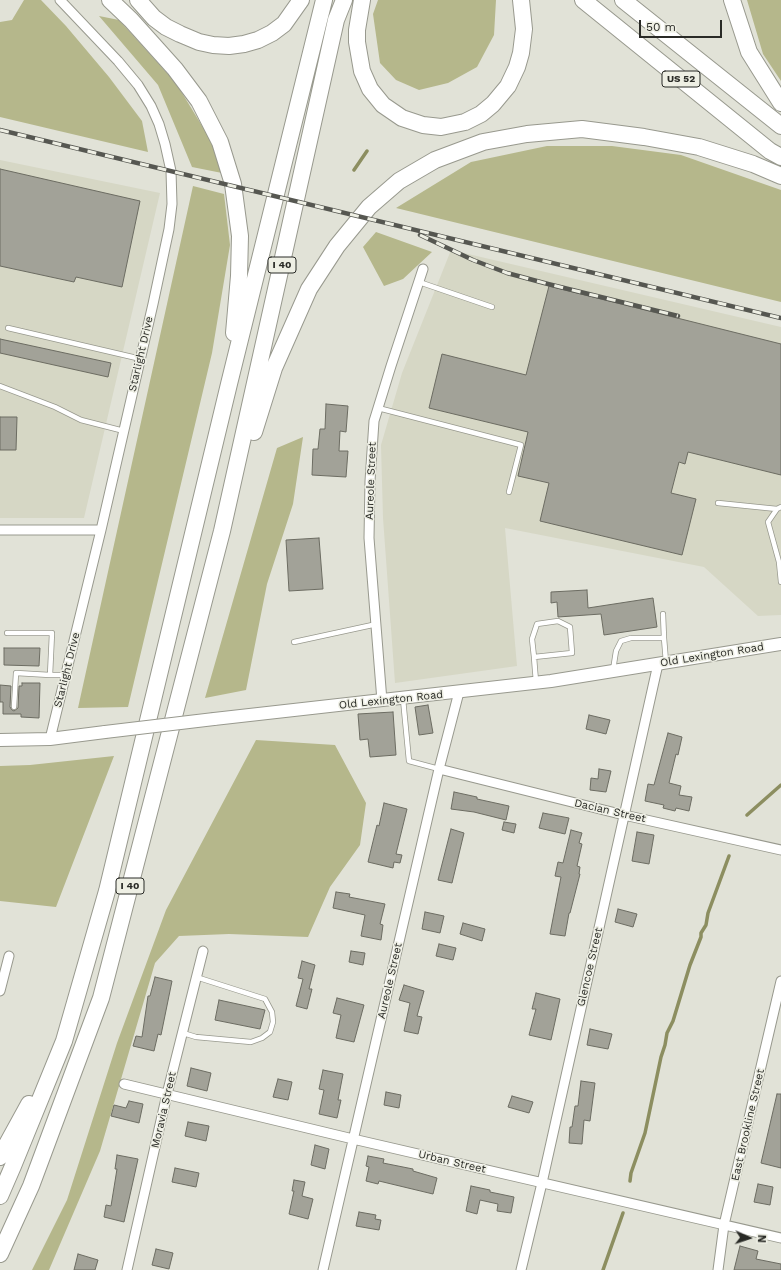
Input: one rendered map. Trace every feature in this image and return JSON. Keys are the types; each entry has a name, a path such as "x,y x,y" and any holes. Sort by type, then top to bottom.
{"highway":[{"path":"110,0 131,20 176,69 199,101 220,142 234,184 240,236 239,276 229,384"},
{"path":"138,0 154,18 166,27 199,42 229,46 258,40 272,33 284,24 301,0"},
{"name":"I 40","path":"0,1196 14,1166 64,1041 107,892 229,384 324,0"},
{"name":"I 40","path":"0,1254 31,1186 101,998 222,531 336,20 344,0"},
{"path":"362,0 357,30 357,42 362,71 370,88 383,105 402,118 423,125 441,127 465,122 481,114 493,104 508,86 517,67 521,53 524,29 521,0"},
{"name":"US 52","path":"583,0 770,151 781,157"},
{"name":"US 52","path":"623,0 781,126"},
{"path":"732,0 749,52 781,104"},
{"path":"222,531 274,368 309,289 336,246 369,207 399,181 435,160 483,142 527,134 582,129 644,137 699,147 753,164 781,176"},
{"path":"0,1157 64,1041"},
{"path":"0,1266 10,1233"}],"main road":[{"name":"Old Lexington Road","path":"0,740 50,739 536,683 781,644"}],"street":[{"name":"Starlight Drive","path":"50,739 124,431 167,237 172,204 171,171 159,124 151,106 138,85 118,61 60,0"},
{"name":"Aureole Street","path":"382,701 369,538 374,421 423,269"},
{"path":"0,530 101,530"},
{"name":"Glencoe Street","path":"521,1270 542,1183 624,815 662,663"},
{"name":"Aureole Street","path":"323,1270 439,770 459,692"},
{"name":"Dacian Street","path":"439,770 624,815 781,850"},
{"name":"Moravia Street","path":"128,1270 182,1033 203,951"},
{"path":"0,991 9,956"},
{"name":"East Brookline Street","path":"718,1270 724,1225 781,981"},
{"name":"Urban Street","path":"124,1084 353,1139 781,1238"}],"lane":[{"path":"419,282 492,307"},
{"path":"8,328 140,358"},
{"path":"0,386 55,407 81,420 124,431"},
{"path":"378,408 521,445 509,492"},
{"path":"718,503 779,508"},
{"path":"779,508 768,522 779,562 781,582"},
{"path":"662,614 664,638 662,663"},
{"path":"534,657 572,653 570,627 558,621 537,624 532,639 536,683"},
{"path":"294,642 377,624"},
{"path":"8,632 52,633 50,675"},
{"path":"612,671 616,651 621,642 631,638 664,638"},
{"path":"14,707 16,673 66,676"},
{"path":"403,698 409,761 439,770"},
{"path":"182,1033 251,1042 262,1038 270,1032 273,1022 272,1012 264,999 196,977"}],"shaded area":[{"path":"0,160 160,193 84,518 0,518"},
{"path":"451,250 781,327 781,615 758,616 704,567 505,528 517,666 395,683 383,518 381,445 402,373"}],"green space":[{"path":"24,0 41,0 66,26 109,77 142,121 148,152 0,117 0,22 12,20"},
{"path":"378,0 496,0 494,35 477,67 448,83 419,90 396,80 380,63 373,14"},
{"path":"747,0 781,0 781,81 763,54"},
{"path":"99,16 119,20 176,83 210,139 222,173 192,167 158,85"},
{"path":"547,146 612,146 681,155 781,190 781,302 396,208 471,162"},
{"path":"193,186 224,194 230,245 212,353 128,707 78,708"},
{"path":"376,232 432,252 403,279 384,286 363,247"},
{"path":"303,437 293,504 267,584 246,690 205,698 277,448"},
{"path":"256,740 335,745 366,803 360,845 330,887 308,937 229,934 179,936 155,963 100,1151 49,1270 32,1270 67,1200 117,1043 166,910"},
{"path":"114,756 56,907 0,901 0,766 30,765"}],"building":[{"path":"0,169 140,201 122,287 76,277 74,282 0,266"},
{"path":"549,286 781,344 781,475 688,452 685,464 679,462 671,493 696,499 682,555 540,521 549,483 518,476 528,432 429,408 442,354 526,375"},
{"path":"0,339 111,363 108,377 0,353"},
{"path":"326,404 348,406 346,432 340,431 339,451 348,451 346,477 312,475 313,449 318,449 320,429 325,429"},
{"path":"0,417 17,417 16,450 0,450"},
{"path":"319,538 323,589 289,591 286,540"},
{"path":"587,590 588,608 653,598 657,627 604,635 601,614 558,617 557,602 551,603 551,592"},
{"path":"4,648 40,648 39,666 4,665"},
{"path":"22,683 40,683 39,718 21,717 21,714 3,714 3,702 0,702 0,685 11,686 10,707 14,711 18,708 19,686 22,686"},
{"path":"428,705 433,733 419,735 415,707"},
{"path":"393,712 396,755 370,757 368,739 360,740 358,714"},
{"path":"589,715 610,720 606,734 586,729"},
{"path":"668,733 682,737 669,783 681,786 679,795 692,797 689,811 676,808 675,811 663,808 664,805 645,801 648,784 654,785"},
{"path":"599,769 611,771 606,792 590,790 591,778 598,779"},
{"path":"454,792 509,806 506,820 474,812 451,809"},
{"path":"384,803 407,809 396,854 402,855 400,863 394,862 393,868 368,862"},
{"path":"543,813 569,818 565,834 539,828"},
{"path":"504,822 516,824 514,833 502,830"},
{"path":"451,829 464,833 452,883 438,880"},
{"path":"571,830 582,833 579,843 582,844 577,866 580,867 580,874 569,913 565,936 550,934 561,877 555,876 558,862 563,863"},
{"path":"637,832 654,835 649,864 632,861"},
{"path":"336,892 350,894 349,897 385,904 380,924 383,925 381,940 361,936 365,915 333,908"},
{"path":"618,909 637,914 633,927 615,922"},
{"path":"425,912 444,916 440,933 422,929"},
{"path":"463,923 485,929 482,941 460,934"},
{"path":"439,944 456,948 453,960 436,956"},
{"path":"351,951 365,953 363,965 349,962"},
{"path":"302,961 315,965 309,989 312,989 307,1009 296,1006 303,979 298,978"},
{"path":"155,977 172,981 161,1035 158,1034 154,1051 133,1046 136,1036 142,1037 148,996 150,996"},
{"path":"404,985 424,991 417,1016 422,1017 418,1034 404,1031 410,1003 399,1000"},
{"path":"536,993 560,999 551,1040 529,1035 536,1009 532,1009"},
{"path":"337,998 364,1005 354,1042 336,1038 341,1015 333,1013"},
{"path":"219,1000 265,1010 260,1029 215,1020"},
{"path":"590,1029 612,1034 608,1049 587,1045"},
{"path":"191,1068 211,1073 207,1091 187,1086"},
{"path":"323,1070 343,1074 338,1100 341,1100 337,1118 319,1114 324,1090 319,1089"},
{"path":"278,1079 292,1082 288,1100 273,1097"},
{"path":"581,1081 595,1083 590,1121 584,1120 582,1144 569,1143 570,1127 572,1127 575,1106 578,1106"},
{"path":"386,1092 401,1095 399,1108 384,1105"},
{"path":"777,1094 781,1094 781,1168 761,1163"},
{"path":"512,1096 533,1102 529,1113 508,1107"},
{"path":"129,1101 143,1104 139,1123 111,1116 114,1105 126,1108"},
{"path":"188,1122 209,1126 206,1141 185,1136"},
{"path":"315,1145 329,1149 325,1169 311,1165"},
{"path":"117,1155 138,1159 124,1222 104,1217 106,1205 111,1206 117,1169 115,1169"},
{"path":"368,1156 384,1159 383,1163 413,1169 413,1171 437,1178 433,1194 379,1181 378,1184 366,1181 369,1167 366,1166"},
{"path":"175,1168 199,1173 196,1187 172,1182"},
{"path":"294,1180 305,1182 302,1196 313,1199 308,1219 289,1214 294,1191 292,1191"},
{"path":"758,1184 773,1187 770,1205 754,1202"},
{"path":"471,1186 514,1197 511,1213 497,1211 498,1204 480,1200 477,1214 466,1211"},
{"path":"359,1212 376,1215 375,1219 381,1220 379,1230 356,1226"},
{"path":"740,1246 758,1251 756,1259 781,1264 781,1270 734,1270"},
{"path":"156,1249 173,1253 169,1269 152,1265"},
{"path":"78,1254 98,1260 95,1270 74,1270"}],"waterway":[{"path":"354,170 367,151"},
{"path":"747,815 781,785"},
{"path":"630,1181 631,1173 645,1133 667,1033 673,1021 690,965 701,937 701,933 706,925 708,913 729,856"},
{"path":"603,1270 623,1213"}],"railway":[{"path":"0,130 781,318"},
{"path":"420,235 473,260 507,273 678,316"}]}
